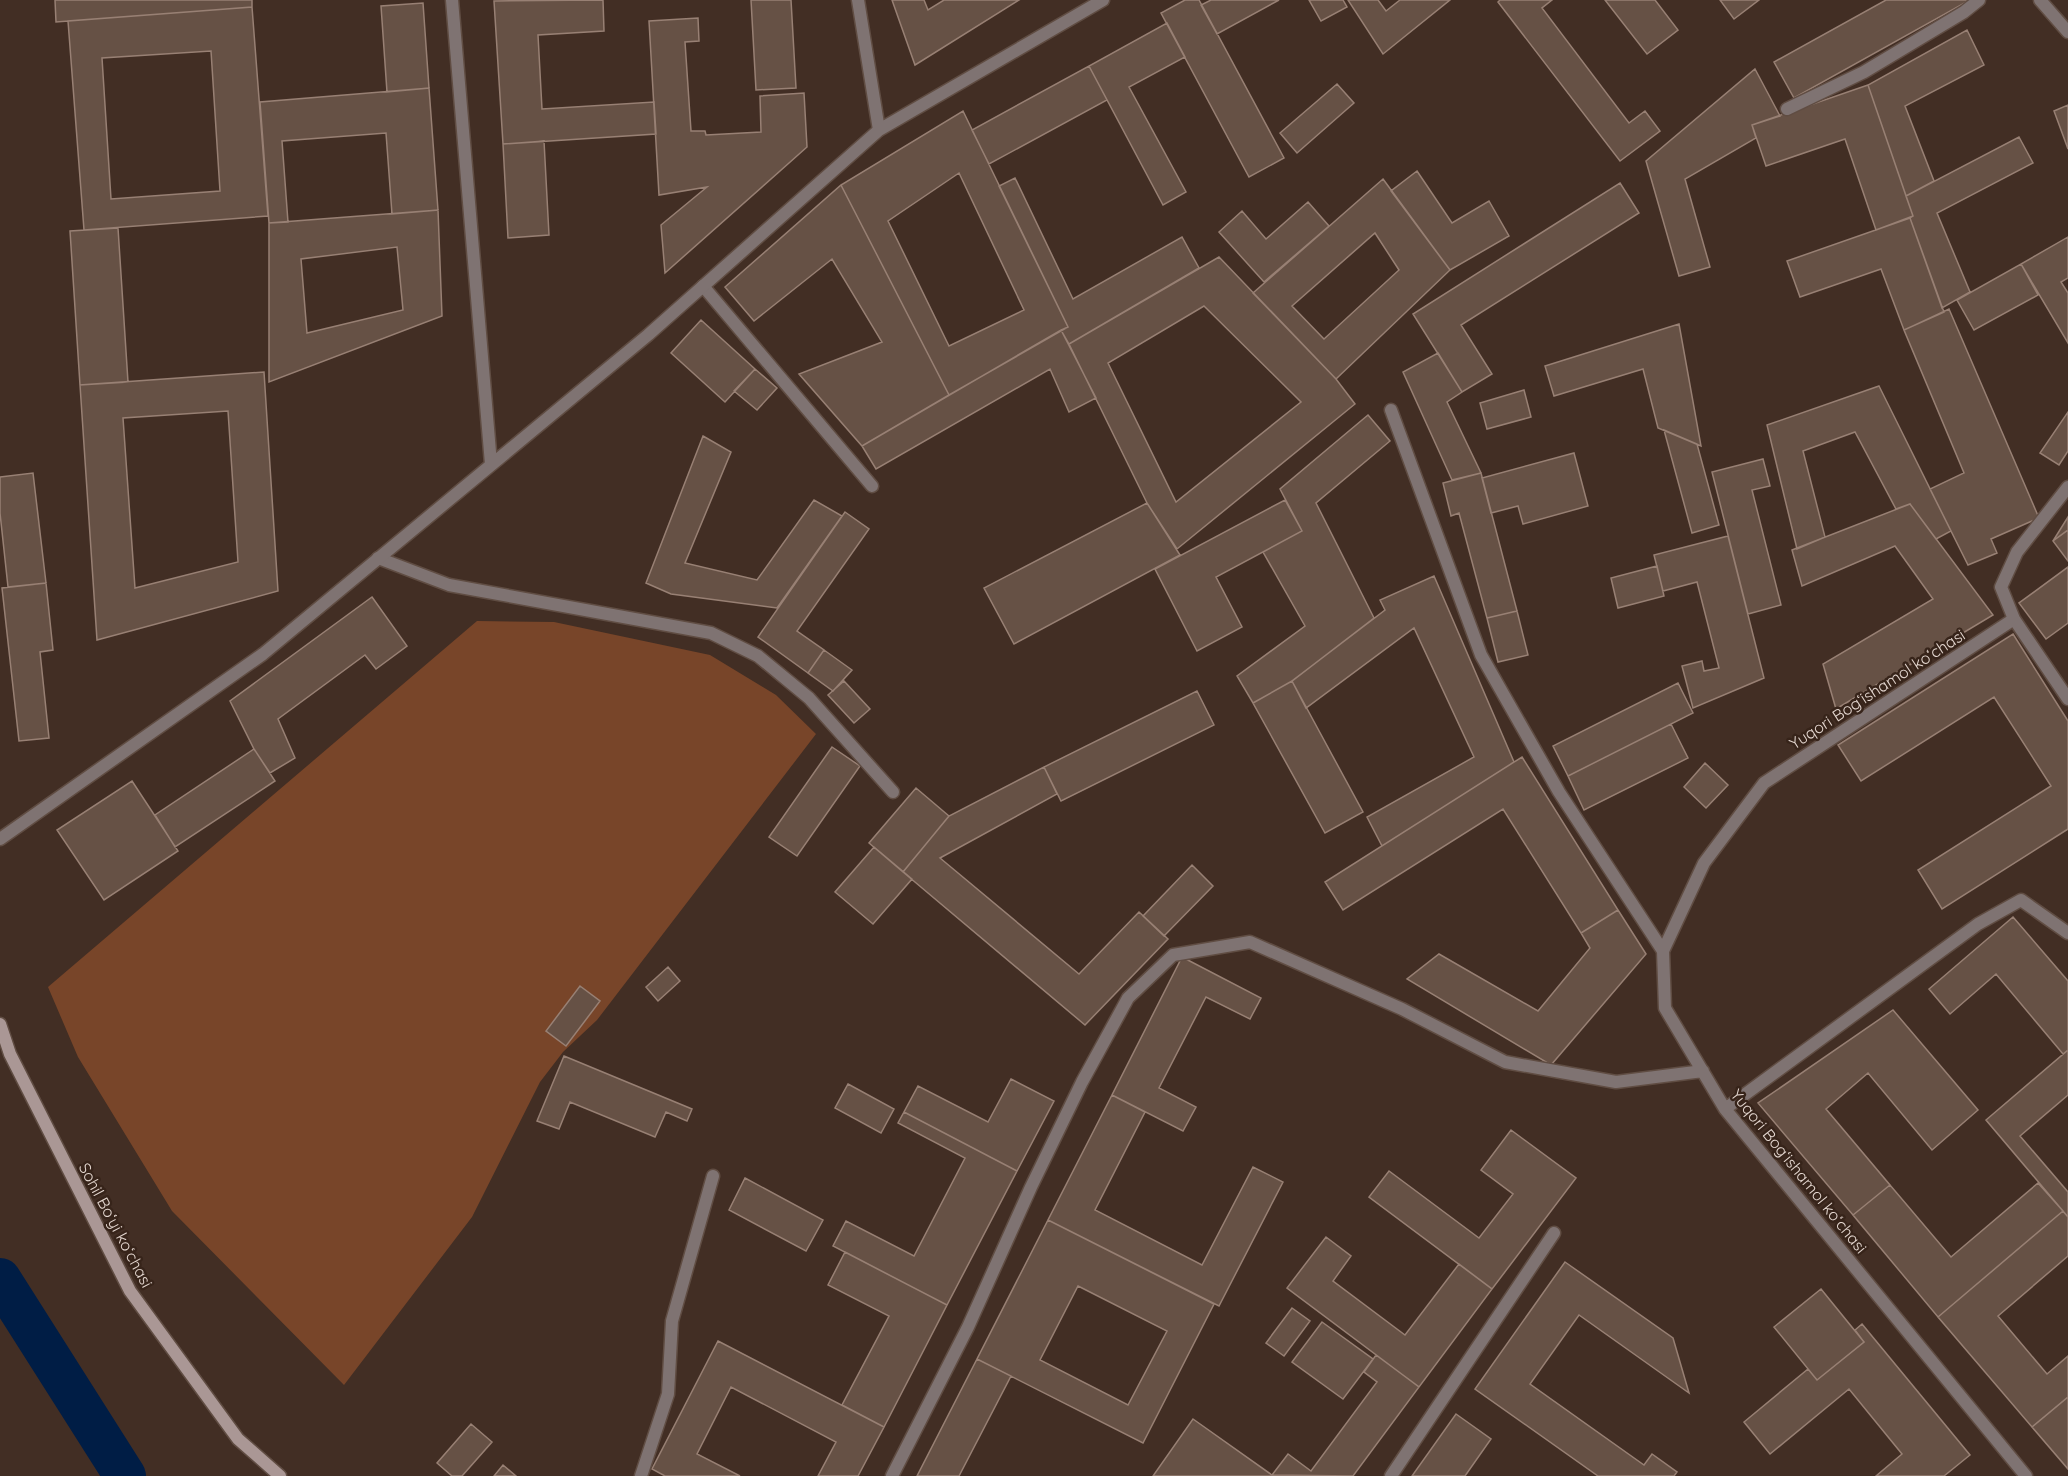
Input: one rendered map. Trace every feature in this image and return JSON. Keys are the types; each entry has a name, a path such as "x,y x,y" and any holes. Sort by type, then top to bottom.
{"main road":[{"name":"Sohil Boʻyi koʻchasi","path":"0,1024 10,1054 130,1292 238,1439 280,1476"}],"street":[{"path":"452,0 491,464"},
{"path":"858,0 879,130"},
{"path":"0,839 263,654 648,335 879,130 1103,0"},
{"path":"1787,109 1864,72 1964,12 1979,0"},
{"path":"2040,0 2068,32"},
{"path":"703,286 872,486"},
{"path":"1391,410 1481,655 1559,792 1663,951"},
{"path":"2068,488 2017,552 2001,587 2014,619 2068,699"},
{"path":"378,558 449,585 711,633 758,656 809,698 893,792"},
{"name":"Yuqori Bogʻishamol koʻchasi","path":"2014,619 1764,783 1704,863 1663,951 1665,1008 1725,1108 2026,1476"},
{"path":"1725,1108 1978,924 2021,900 2068,933"},
{"path":"892,1476 968,1327 1031,1187 1082,1082 1128,998 1173,955 1250,942 1402,1009 1505,1062 1616,1082 1703,1071"},
{"path":"641,1476 668,1394 672,1321 713,1176"},
{"path":"1391,1476 1554,1233"}],"shaded area":[{"path":"477,621 554,622 710,655 776,695 816,734 597,1020 563,1052 540,1082 472,1217 344,1385 172,1211 78,1057 48,987"}],"building":[{"path":"55,0 252,0 252,7 56,22"},
{"path":"603,0 604,31 538,35 542,109 654,102 656,134 503,144 494,1"},
{"path":"751,0 791,0 796,88 756,90"},
{"path":"892,0 924,0 928,10 944,0 1019,0 915,65"},
{"path":"1185,0 1199,0 1284,158 1249,177 1161,13"},
{"path":"1211,0 1279,0 1217,34 1201,5"},
{"path":"1309,0 1343,0 1347,7 1321,21"},
{"path":"1348,0 1378,0 1386,11 1400,0 1450,0 1383,54"},
{"path":"1500,0 1552,0 1542,8 1629,123 1645,111 1660,131 1620,161 1498,2"},
{"path":"1605,0 1655,0 1678,30 1647,54"},
{"path":"1720,0 1759,0 1734,19"},
{"path":"1886,0 1970,0 1794,98 1774,62"},
{"path":"423,3 429,88 387,92 381,6"},
{"path":"252,7 268,216 84,230 68,21","holes":["211,51 220,191 111,199 102,58"]},
{"path":"698,18 699,41 685,42 691,131 705,131 706,135 761,132 760,96 804,93 807,147 665,273 661,225 707,187 659,195 649,21"},
{"path":"1167,23 1185,57 1129,87 1186,192 1163,205 1089,66"},
{"path":"1967,30 1984,65 1905,106 1934,181 1906,196 1868,85"},
{"path":"1089,66 1107,100 989,164 972,130"},
{"path":"1755,69 1780,116 1752,125 1756,138 1685,179 1710,267 1679,276 1646,161"},
{"path":"1337,84 1354,103 1297,153 1280,133"},
{"path":"1868,85 1913,216 1876,230 1845,139 1766,166 1752,125"},
{"path":"429,88 438,210 392,214 386,133 282,141 288,222 269,223 260,102"},
{"path":"2068,105 2068,149 2054,111"},
{"path":"963,111 1068,327 949,395 841,185","holes":["959,173 1024,310 949,346 888,221"]},
{"path":"2019,137 2033,163 1937,213 1970,292 1942,308 1910,218 1913,216 1906,196"},
{"path":"544,141 549,235 508,238 503,144"},
{"path":"1417,171 1452,223 1489,201 1509,236 1450,270 1391,191"},
{"path":"1015,178 1073,299 1182,237 1199,268 1069,344 1061,330 1068,327 999,186"},
{"path":"1383,179 1450,270 1336,379 1253,293","holes":["1375,233 1399,270 1324,339 1292,306"]},
{"path":"1620,183 1639,213 1461,325 1492,374 1462,392 1413,314"},
{"path":"841,185 949,395 862,446 799,374 882,342 832,259 754,321 725,287"},
{"path":"1308,202 1329,226 1264,282 1219,232 1242,211 1266,239"},
{"path":"438,210 442,316 269,382 269,223","holes":["397,247 403,310 307,333 301,259"]},
{"path":"1910,218 1944,312 1904,330 1881,269 1800,297 1787,261"},
{"path":"118,228 128,382 80,385 70,231"},
{"path":"2068,237 2068,278 2061,282 2068,293 2068,343 2021,264"},
{"path":"1219,257 1336,379 1355,404 1177,549 1147,503 1069,344","holes":["1204,306 1301,402 1176,502 1108,363"]},
{"path":"2021,264 2038,295 1974,330 1957,300"},
{"path":"1949,309 2039,518 1991,539 1997,553 1968,565 1930,489 1964,473 1904,330"},
{"path":"701,320 755,369 725,402 671,353"},
{"path":"1679,324 1701,446 1658,428 1643,369 1554,396 1545,366"},
{"path":"1061,330 1096,398 1069,412 1050,369 876,469 862,446"},
{"path":"1438,353 1462,392 1447,402 1481,473 1452,480 1403,372"},
{"path":"755,369 777,388 757,410 734,391"},
{"path":"264,372 278,591 97,640 80,385","holes":["228,411 238,562 135,588 123,418"]},
{"path":"1879,386 1951,531 1936,539 1910,504 1896,509 1855,432 1803,451 1825,537 1797,549 1767,425"},
{"path":"1524,390 1531,417 1487,429 1480,403"},
{"path":"2068,412 2068,451 2059,465 2040,453"},
{"path":"1368,415 1390,441 1316,503 1374,618 1292,681 1253,703 1237,676 1305,626 1263,552 1302,531 1280,489"},
{"path":"1664,430 1697,444 1719,525 1692,533"},
{"path":"703,436 731,452 685,563 757,580 814,500 842,516 777,608 671,594 646,583"},
{"path":"1574,453 1588,506 1523,524 1518,506 1491,513 1482,478"},
{"path":"1763,459 1770,486 1752,490 1781,605 1748,614 1712,472"},
{"path":"33,473 46,583 8,587 0,513 0,477"},
{"path":"1481,473 1517,611 1487,618 1459,513 1451,516 1443,483"},
{"path":"1285,500 1302,531 1216,577 1242,627 1197,651 1155,569"},
{"path":"1147,503 1180,555 1014,644 984,588"},
{"path":"1910,504 1993,615 1836,709 1823,664 1933,599 1895,546 1802,586 1792,550"},
{"path":"845,512 869,529 797,631 824,650 808,673 758,637"},
{"path":"2068,517 2068,530 2053,541"},
{"path":"2068,530 2068,561 2053,541"},
{"path":"1728,536 1764,678 1693,708 1682,666 1702,661 1704,671 1719,668 1697,582 1663,591 1654,555"},
{"path":"1657,566 1664,596 1618,608 1611,578"},
{"path":"2068,567 2068,623 2046,639 2019,603"},
{"path":"1434,576 1514,762 1382,846 1367,817 1474,757 1414,628 1306,708 1292,681 1385,610 1380,600"},
{"path":"46,583 53,650 40,652 49,738 19,741 2,588"},
{"path":"372,597 407,646 376,669 365,655 278,719 295,758 270,773 254,749 230,701"},
{"path":"1517,611 1528,655 1498,662 1487,618"},
{"path":"2013,634 2068,721 2068,829 1942,909 1918,870 2051,786 1994,697 1861,781 1838,745"},
{"path":"824,650 852,670 833,691 808,673"},
{"path":"844,681 870,709 854,723 828,695"},
{"path":"1292,681 1363,812 1325,833 1253,703"},
{"path":"1678,683 1693,713 1568,776 1553,746"},
{"path":"1197,691 1214,725 1061,801 1044,767"},
{"path":"1671,724 1688,758 1584,810 1568,776"},
{"path":"832,747 860,766 797,856 769,837"},
{"path":"254,749 275,781 175,847 155,815"},
{"path":"1522,757 1618,910 1581,933 1503,809 1343,910 1325,882"},
{"path":"1705,763 1728,785 1706,808 1684,787"},
{"path":"1044,767 1057,794 940,858 1079,974 1139,912 1168,939 1085,1025 903,872 949,816"},
{"path":"132,781 178,851 104,900 57,830"},
{"path":"916,788 949,816 903,872 869,843"},
{"path":"874,847 912,879 873,924 835,892"},
{"path":"1192,865 1213,886 1164,936 1143,916"},
{"path":"1618,910 1646,954 1551,1065 1407,979 1439,954 1538,1011 1590,948 1581,933"},
{"path":"2013,917 2068,981 2068,1050 2063,1054 1996,974 1950,1014 1929,989"},
{"path":"1182,957 1261,998 1250,1019 1206,997 1159,1088 1196,1107 1183,1131 1112,1095"},
{"path":"668,967 680,981 658,1001 646,987"},
{"path":"580,986 600,1001 566,1046 546,1031"},
{"path":"1893,1010 1978,1110 1932,1150 1868,1073 1826,1109 1890,1185 1853,1215 1758,1103"},
{"path":"2068,1050 2068,1095 2020,1136 2068,1192 2068,1217 1986,1120"},
{"path":"564,1056 692,1109 687,1121 666,1112 655,1137 570,1102 559,1129 537,1121"},
{"path":"1011,1079 1054,1101 1017,1171 904,1112 918,1086 988,1122"},
{"path":"848,1084 894,1109 881,1133 835,1108"},
{"path":"1112,1095 1145,1112 1095,1210 1202,1265 1253,1167 1283,1182 1219,1306 1048,1220"},
{"path":"904,1112 1017,1171 947,1305 833,1246 846,1221 914,1256 965,1158 898,1123"},
{"path":"1511,1130 1576,1178 1492,1289 1369,1197 1389,1171 1479,1238 1513,1194 1481,1170"},
{"path":"745,1178 823,1220 806,1251 729,1210"},
{"path":"2038,1183 2063,1211 1938,1317 1853,1215 1890,1185 1951,1257"},
{"path":"2063,1211 2068,1217 2068,1256 1998,1316 2047,1374 2068,1356 2068,1397 2032,1427 1938,1317"},
{"path":"1048,1220 1214,1304 1143,1443 977,1359","holes":["1078,1286 1167,1331 1128,1405 1040,1360"]},
{"path":"1326,1237 1351,1256 1333,1281 1405,1335 1459,1264 1492,1289 1419,1387 1287,1288"},
{"path":"845,1252 947,1305 884,1427 842,1405 889,1316 828,1285"},
{"path":"1565,1262 1673,1338 1689,1393 1579,1315 1530,1384 1644,1465 1652,1454 1677,1472 1674,1476 1598,1476 1475,1389"},
{"path":"1821,1289 1864,1342 1817,1380 1774,1327"},
{"path":"1292,1308 1310,1321 1284,1356 1266,1343"},
{"path":"1322,1322 1373,1359 1343,1399 1292,1362"},
{"path":"1862,1324 1970,1455 1944,1476 1876,1476 1902,1454 1849,1389 1770,1454 1744,1422 1808,1369 1817,1380 1864,1342 1855,1330"},
{"path":"718,1341 884,1427 858,1476 818,1476 836,1442 731,1387 697,1454 740,1476 665,1476 652,1469"},
{"path":"1376,1355 1419,1387 1353,1476 1272,1475 1288,1454 1311,1471 1377,1382 1364,1372"},
{"path":"977,1359 1011,1376 959,1476 917,1476"},
{"path":"2068,1397 2068,1469 2032,1427"},
{"path":"1456,1414 1491,1439 1465,1476 1412,1476"},
{"path":"1193,1419 1272,1475 1274,1476 1153,1476"},
{"path":"471,1424 492,1442 462,1476 452,1476 437,1463"},
{"path":"503,1465 516,1476 494,1476"}],"waterway":[{"path":"0,1279 125,1476"}]}
